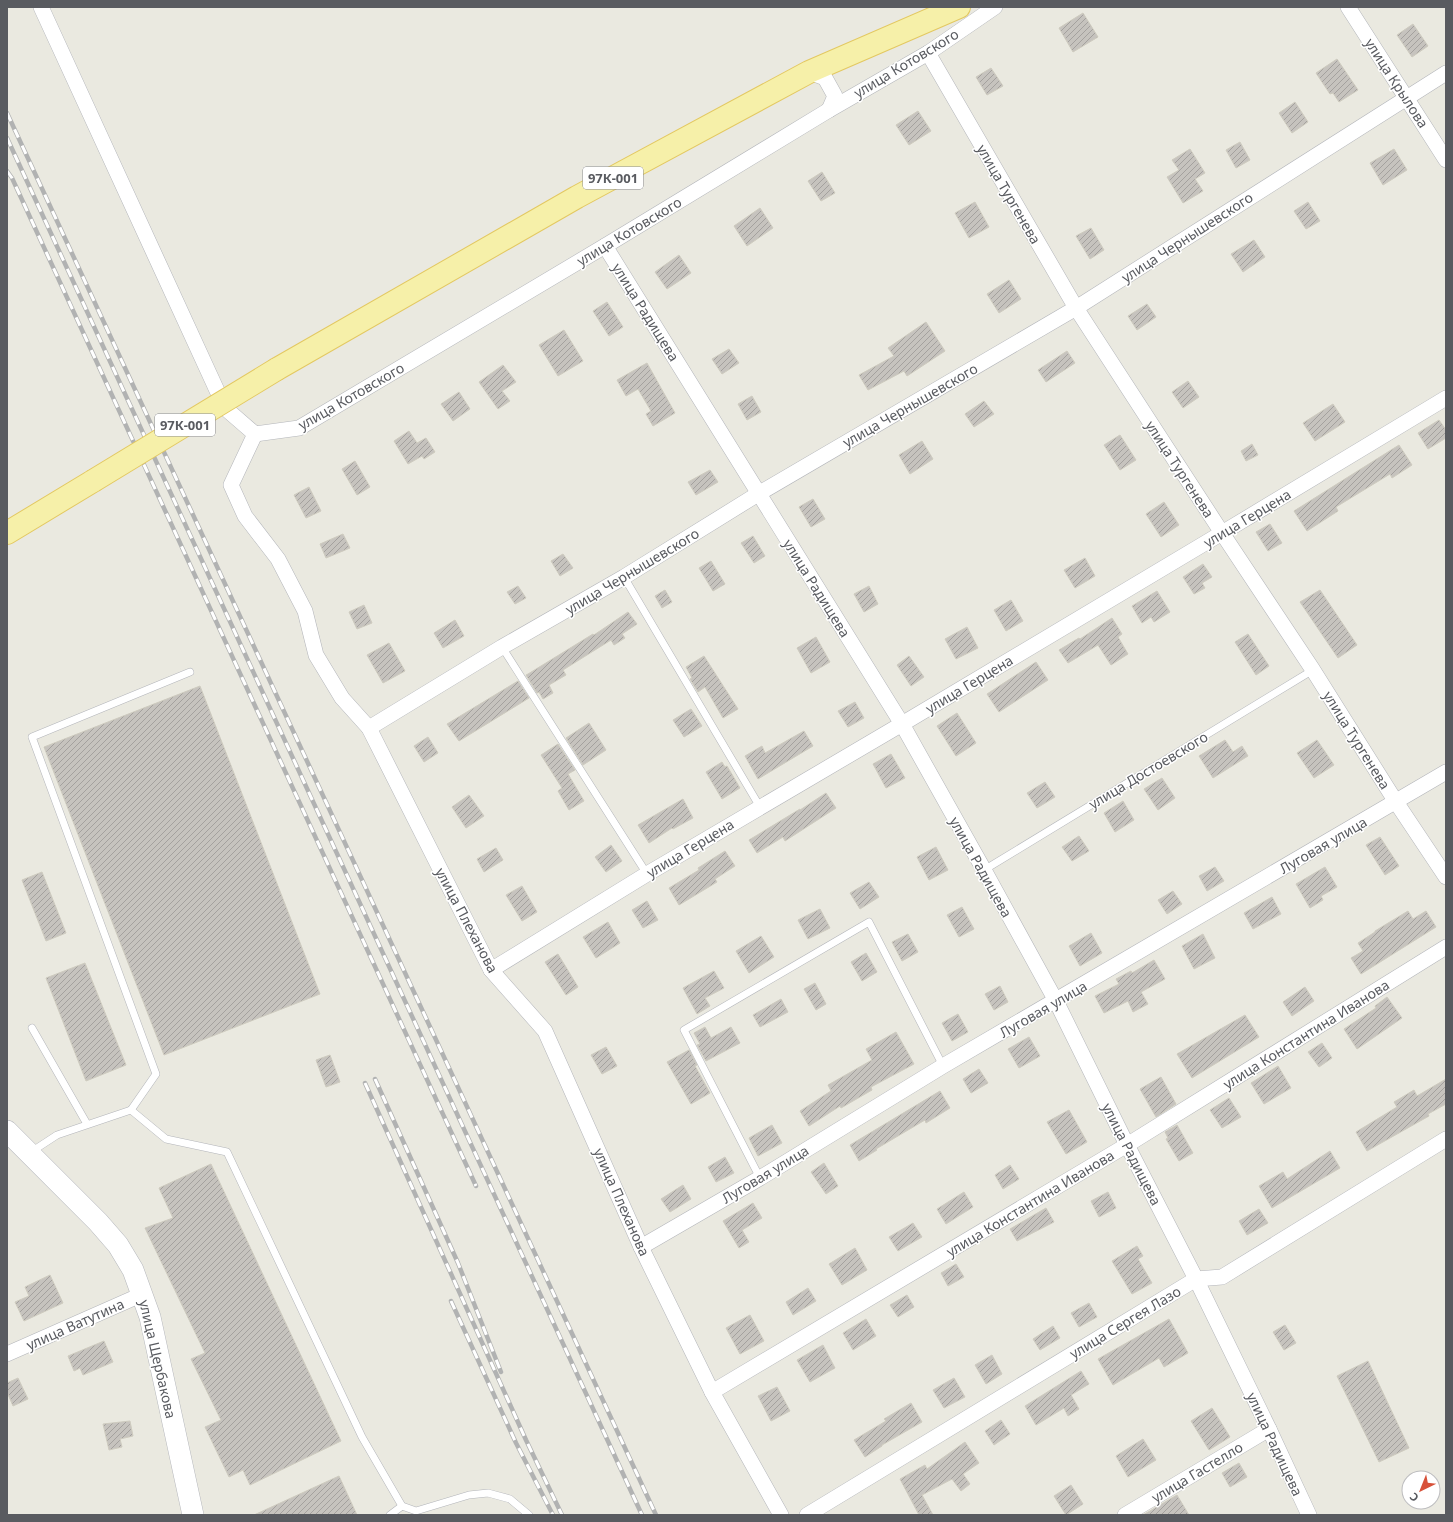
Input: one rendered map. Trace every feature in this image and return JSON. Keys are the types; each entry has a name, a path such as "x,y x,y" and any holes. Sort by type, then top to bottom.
{"main road":[{"name":"97К-001","path":"7,533 276,369 577,197 809,72 959,7"},
{"name":"улица Щербакова","path":"7,1132 98,1222 118,1244 133,1270 143,1294 150,1317 193,1515"}],"street":[{"path":"41,7 225,408 255,434"},
{"name":"улица Котовского","path":"255,434 299,428 605,246 829,110 928,53 995,7"},
{"name":"улица Крылова","path":"1348,7 1446,160"},
{"name":"улица Тургенева","path":"928,53 1076,308 1222,534 1313,670 1396,802 1446,877"},
{"path":"809,72 825,78 835,96 829,110"},
{"name":"улица Чернышевского","path":"369,728 502,647 624,577 758,494 1076,308 1446,73"},
{"name":"улица Радищева","path":"605,246 902,724 984,870 1056,1001 1127,1145 1196,1279 1309,1515"},
{"name":"улица Герцена","path":"491,970 647,874 1222,534 1446,398"},
{"name":"улица Плеханова","path":"255,434 231,485 245,516 278,559 305,611 316,655 342,698 369,728 491,970 545,1031 641,1247 712,1392 781,1515"},
{"name":"Луговая улица","path":"641,1247 760,1178 943,1066 1446,772"},
{"name":"улица Константина Иванова","path":"712,1392 1127,1145 1446,947"},
{"name":"улица Сергея Лазо","path":"807,1515 1196,1279 1222,1277 1446,1139"},
{"name":"улица Ватутина","path":"7,1354 143,1294"},
{"name":"улица Гастелло","path":"1124,1515 1269,1429"}],"lane":[{"path":"624,577 760,807"},
{"path":"502,647 647,874"},
{"name":"улица Достоевского","path":"984,870 1313,670"},
{"path":"30,1154 57,1134 131,1110 156,1074 32,737 190,672"},
{"path":"760,1178 684,1030 869,922 943,1066"},
{"path":"32,1028 87,1124"},
{"path":"131,1110 166,1139 227,1152 362,1436 402,1506 416,1511 469,1495 488,1493 510,1499 529,1515"},
{"path":"390,1515 402,1506"}],"building":[{"path":"1083,13 1098,37 1073,52 1059,28"},
{"path":"1413,24 1428,46 1412,57 1397,35"},
{"path":"1337,59 1358,90 1339,102 1333,93 1330,94 1316,73"},
{"path":"991,68 1003,86 987,95 976,77"},
{"path":"1295,102 1308,122 1292,133 1279,113"},
{"path":"918,111 931,131 909,145 896,125"},
{"path":"1240,142 1250,160 1236,168 1226,150"},
{"path":"1190,149 1205,173 1195,179 1203,191 1183,203 1167,177 1179,170 1172,160"},
{"path":"1394,149 1407,170 1383,185 1370,163"},
{"path":"822,172 835,193 821,201 808,181"},
{"path":"975,202 989,227 969,238 955,213"},
{"path":"1308,202 1320,221 1306,229 1294,211"},
{"path":"760,208 773,228 747,246 734,226"},
{"path":"1091,228 1104,250 1090,259 1076,236"},
{"path":"1254,240 1265,257 1243,272 1231,254"},
{"path":"679,255 691,273 667,289 655,272"},
{"path":"1009,280 1021,299 999,313 987,294"},
{"path":"607,302 623,327 609,336 593,311"},
{"path":"1147,304 1156,317 1137,330 1128,316"},
{"path":"926,322 945,351 907,376 904,371 868,390 859,375 894,356 888,348"},
{"path":"564,330 583,361 558,376 539,345"},
{"path":"729,349 739,363 722,374 712,359"},
{"path":"1067,351 1075,363 1046,382 1038,370"},
{"path":"647,363 675,413 653,426 646,414 651,411 638,389 626,396 617,380"},
{"path":"503,365 516,382 502,391 510,401 498,409 479,382"},
{"path":"1188,381 1199,397 1183,408 1172,392"},
{"path":"459,392 470,409 453,421 441,404"},
{"path":"752,396 761,412 747,420 738,404"},
{"path":"984,401 994,414 974,427 965,414"},
{"path":"1333,404 1345,422 1315,441 1303,423"},
{"path":"1439,420 1446,430 1446,438 1428,449 1418,433"},
{"path":"409,431 417,443 426,438 435,452 424,459 422,456 408,464 394,441"},
{"path":"1120,435 1136,460 1120,470 1104,445"},
{"path":"922,441 933,459 910,474 899,455"},
{"path":"1252,444 1258,455 1246,461 1241,451"},
{"path":"1399,445 1412,465 1392,478 1390,474 1336,507 1338,511 1307,531 1294,511"},
{"path":"355,461 370,487 357,495 342,469"},
{"path":"710,470 718,482 696,495 688,482"},
{"path":"309,487 321,511 306,518 294,495"},
{"path":"813,499 825,519 811,527 799,507"},
{"path":"1164,502 1179,525 1161,537 1146,514"},
{"path":"1270,524 1282,543 1268,551 1256,532"},
{"path":"343,534 350,548 326,558 320,544"},
{"path":"753,536 765,556 754,563 741,543"},
{"path":"563,554 573,568 560,576 551,561"},
{"path":"1085,558 1095,576 1075,588 1064,570"},
{"path":"711,561 725,584 713,591 699,568"},
{"path":"1203,564 1212,577 1202,583 1205,588 1194,594 1183,577"},
{"path":"518,586 526,598 515,604 507,592"},
{"path":"869,586 878,604 864,612 854,594"},
{"path":"665,590 672,602 662,608 655,596"},
{"path":"1320,590 1357,645 1338,658 1300,602"},
{"path":"1157,591 1170,612 1154,622 1151,617 1142,623 1132,606"},
{"path":"1011,600 1023,621 1006,631 994,610"},
{"path":"364,605 372,623 357,629 349,612"},
{"path":"628,612 637,624 622,634 625,638 614,645 611,640 563,670 566,675 549,685 553,693 543,699 539,692 537,693 526,675 593,634 594,635"},
{"path":"1112,618 1122,634 1118,637 1128,654 1111,665 1098,645 1068,663 1059,650 1079,638 1080,639"},
{"path":"455,620 464,636 443,648 434,633"},
{"path":"967,627 978,648 956,659 945,639"},
{"path":"1248,634 1269,666 1256,675 1235,642"},
{"path":"816,637 830,662 811,673 797,648"},
{"path":"389,643 405,671 383,683 367,655"},
{"path":"704,656 738,709 723,718 705,687 698,692 690,679 692,678 686,667"},
{"path":"909,656 924,677 911,686 897,665"},
{"path":"1036,662 1048,680 999,712 987,694"},
{"path":"518,681 529,698 459,741 447,724"},
{"path":"200,686 320,994 164,1055 44,747"},
{"path":"855,702 864,718 848,727 838,711"},
{"path":"691,709 702,726 684,737 673,720"},
{"path":"957,713 976,743 956,756 937,726"},
{"path":"589,723 606,750 583,765 566,738"},
{"path":"804,731 813,746 758,779 745,756 762,746 765,753"},
{"path":"428,737 438,753 424,762 414,746"},
{"path":"1225,740 1233,752 1242,746 1248,756 1213,778 1199,756"},
{"path":"1317,740 1334,765 1314,778 1297,753"},
{"path":"558,744 575,770 568,774 584,801 569,810 558,791 562,788 541,755"},
{"path":"891,754 905,778 886,788 873,764"},
{"path":"722,762 725,767 727,766 740,788 722,799 706,772"},
{"path":"1162,778 1175,798 1158,810 1144,789"},
{"path":"1045,782 1055,797 1037,808 1027,793"},
{"path":"826,793 836,808 785,841 783,837 757,853 749,840"},
{"path":"469,795 484,816 466,828 452,807"},
{"path":"683,799 693,818 673,829 672,828 649,843 638,825"},
{"path":"1123,801 1134,820 1115,832 1104,813"},
{"path":"1079,836 1089,851 1072,861 1062,847"},
{"path":"1380,837 1399,866 1385,875 1366,845"},
{"path":"611,845 622,861 606,872 595,857"},
{"path":"936,847 948,870 929,880 917,857"},
{"path":"496,848 503,860 484,872 477,859"},
{"path":"725,851 735,866 715,879 717,882 679,905 669,888 699,870 698,868"},
{"path":"1215,867 1224,881 1207,891 1199,876"},
{"path":"1325,867 1337,887 1321,896 1323,900 1310,908 1296,884"},
{"path":"42,872 66,933 46,941 22,880"},
{"path":"869,882 879,897 860,909 850,893"},
{"path":"522,886 537,912 522,921 506,895"},
{"path":"1173,891 1182,904 1167,914 1158,900"},
{"path":"1272,897 1281,914 1253,929 1244,913"},
{"path":"647,901 658,920 643,928 632,910"},
{"path":"962,907 974,929 959,937 947,915"},
{"path":"820,909 830,928 808,939 798,920"},
{"path":"1408,911 1413,919 1426,911 1436,927 1361,974 1351,958 1363,951 1358,943"},
{"path":"608,922 620,943 596,958 583,937"},
{"path":"1091,933 1102,953 1080,966 1069,946"},
{"path":"908,934 918,952 902,961 892,942"},
{"path":"1203,934 1215,958 1194,969 1182,946"},
{"path":"761,936 774,957 749,973 736,951"},
{"path":"866,953 877,972 862,981 851,962"},
{"path":"558,954 578,987 566,995 545,962"},
{"path":"1154,960 1165,979 1141,992 1148,1004 1133,1012 1128,1001 1104,1013 1095,996 1119,984 1116,979 1131,971 1132,973"},
{"path":"85,963 126,1065 86,1081 46,978"},
{"path":"714,971 724,988 705,998 710,1006 697,1014 683,988"},
{"path":"815,983 826,1004 816,1010 804,989"},
{"path":"1000,986 1008,1002 994,1010 985,994"},
{"path":"1305,987 1314,1001 1292,1016 1283,1002"},
{"path":"1387,997 1402,1018 1357,1049 1344,1029 1376,1008 1375,1006"},
{"path":"781,999 788,1012 760,1027 753,1015"},
{"path":"958,1014 968,1032 952,1041 942,1023"},
{"path":"1245,1015 1259,1037 1192,1078 1177,1054"},
{"path":"705,1027 711,1038 731,1027 740,1043 706,1061 697,1045 700,1044 694,1033"},
{"path":"896,1032 914,1064 871,1087 872,1090 841,1108 840,1106 809,1126 800,1111 831,1091 828,1085 872,1060 866,1049"},
{"path":"1029,1037 1040,1056 1019,1068 1008,1049"},
{"path":"1322,1043 1332,1058 1319,1067 1308,1052"},
{"path":"606,1047 617,1066 602,1074 591,1055"},
{"path":"689,1050 697,1065 695,1066 710,1093 691,1104 667,1062"},
{"path":"330,1055 340,1082 326,1087 316,1060"},
{"path":"1278,1066 1291,1088 1264,1104 1251,1083"},
{"path":"979,1069 988,1083 971,1093 963,1079"},
{"path":"1161,1077 1176,1104 1156,1117 1140,1089"},
{"path":"1446,1079 1446,1104 1428,1114 1429,1116 1367,1151 1356,1132 1397,1107 1394,1102 1414,1090 1417,1096"},
{"path":"940,1091 950,1108 926,1123 925,1120 876,1149 877,1150 859,1161 850,1145"},
{"path":"1229,1098 1241,1117 1222,1128 1210,1110"},
{"path":"1069,1110 1087,1142 1066,1154 1047,1122"},
{"path":"772,1125 782,1143 758,1156 749,1138"},
{"path":"1177,1125 1193,1153 1179,1161 1166,1139 1168,1138 1165,1132"},
{"path":"1330,1151 1340,1168 1272,1208 1259,1186 1283,1172 1287,1179"},
{"path":"725,1157 734,1173 716,1182 708,1167"},
{"path":"824,1163 838,1186 826,1194 811,1172"},
{"path":"211,1164 341,1441 250,1485 243,1470 229,1477 205,1427 221,1420 191,1359 205,1353 145,1228 173,1218 159,1188"},
{"path":"1010,1165 1019,1179 1003,1189 995,1175"},
{"path":"683,1185 691,1199 670,1212 661,1199"},
{"path":"964,1192 973,1207 946,1224 937,1209"},
{"path":"1108,1192 1116,1208 1099,1217 1091,1201"},
{"path":"753,1203 762,1218 742,1230 749,1242 739,1248 723,1221"},
{"path":"1046,1208 1054,1222 1017,1241 1010,1229"},
{"path":"1259,1209 1268,1223 1247,1235 1239,1221"},
{"path":"913,1223 922,1237 898,1251 889,1237"},
{"path":"1137,1246 1143,1256 1138,1259 1152,1283 1132,1294 1112,1261"},
{"path":"855,1248 867,1270 842,1285 829,1264"},
{"path":"956,1264 964,1277 948,1286 941,1273"},
{"path":"50,1275 63,1303 24,1321 15,1302 29,1296 25,1287"},
{"path":"808,1288 816,1301 793,1315 786,1302"},
{"path":"907,1295 914,1307 898,1317 890,1305"},
{"path":"1089,1303 1097,1317 1079,1327 1071,1313"},
{"path":"750,1315 764,1341 740,1354 726,1328"},
{"path":"866,1319 876,1336 853,1350 843,1333"},
{"path":"1169,1319 1188,1353 1164,1367 1159,1358 1113,1385 1098,1359"},
{"path":"1285,1325 1296,1343 1284,1350 1273,1332"},
{"path":"1053,1326 1060,1338 1040,1350 1033,1339"},
{"path":"104,1341 113,1362 83,1375 80,1368 74,1371 68,1356"},
{"path":"823,1345 835,1368 810,1382 797,1360"},
{"path":"992,1355 1002,1374 986,1384 975,1365"},
{"path":"1368,1361 1409,1448 1379,1462 1337,1376"},
{"path":"1081,1371 1089,1384 1071,1395 1079,1409 1068,1416 1064,1408 1036,1425 1025,1406"},
{"path":"18,1378 28,1399 13,1406 7,1392 7,1383"},
{"path":"954,1378 965,1397 944,1408 933,1390"},
{"path":"777,1387 790,1411 771,1421 758,1396"},
{"path":"911,1403 922,1422 882,1445 865,1457 854,1440 886,1421 884,1419"},
{"path":"1212,1408 1230,1437 1209,1450 1191,1421"},
{"path":"1001,1420 1010,1434 994,1445 985,1431"},
{"path":"130,1421 133,1436 120,1439 122,1447 109,1450 103,1424"},
{"path":"1143,1439 1156,1460 1128,1477 1116,1456"},
{"path":"965,1442 979,1463 963,1474 970,1484 961,1491 952,1479 922,1495 933,1515 919,1515 900,1479 925,1465 927,1469"},
{"path":"1239,1463 1247,1477 1230,1487 1222,1473"},
{"path":"339,1476 357,1515 254,1515"},
{"path":"1071,1485 1083,1504 1066,1515 1054,1496"},
{"path":"1177,1495 1189,1515 1143,1515"}],"railway":[{"path":"7,113 656,1515"},
{"path":"7,138 642,1515"},
{"path":"7,171 12,178 476,1186"},
{"path":"375,1079 458,1263 501,1372"},
{"path":"365,1083 526,1440 562,1515"},
{"path":"451,1301 516,1443 553,1515"}]}
